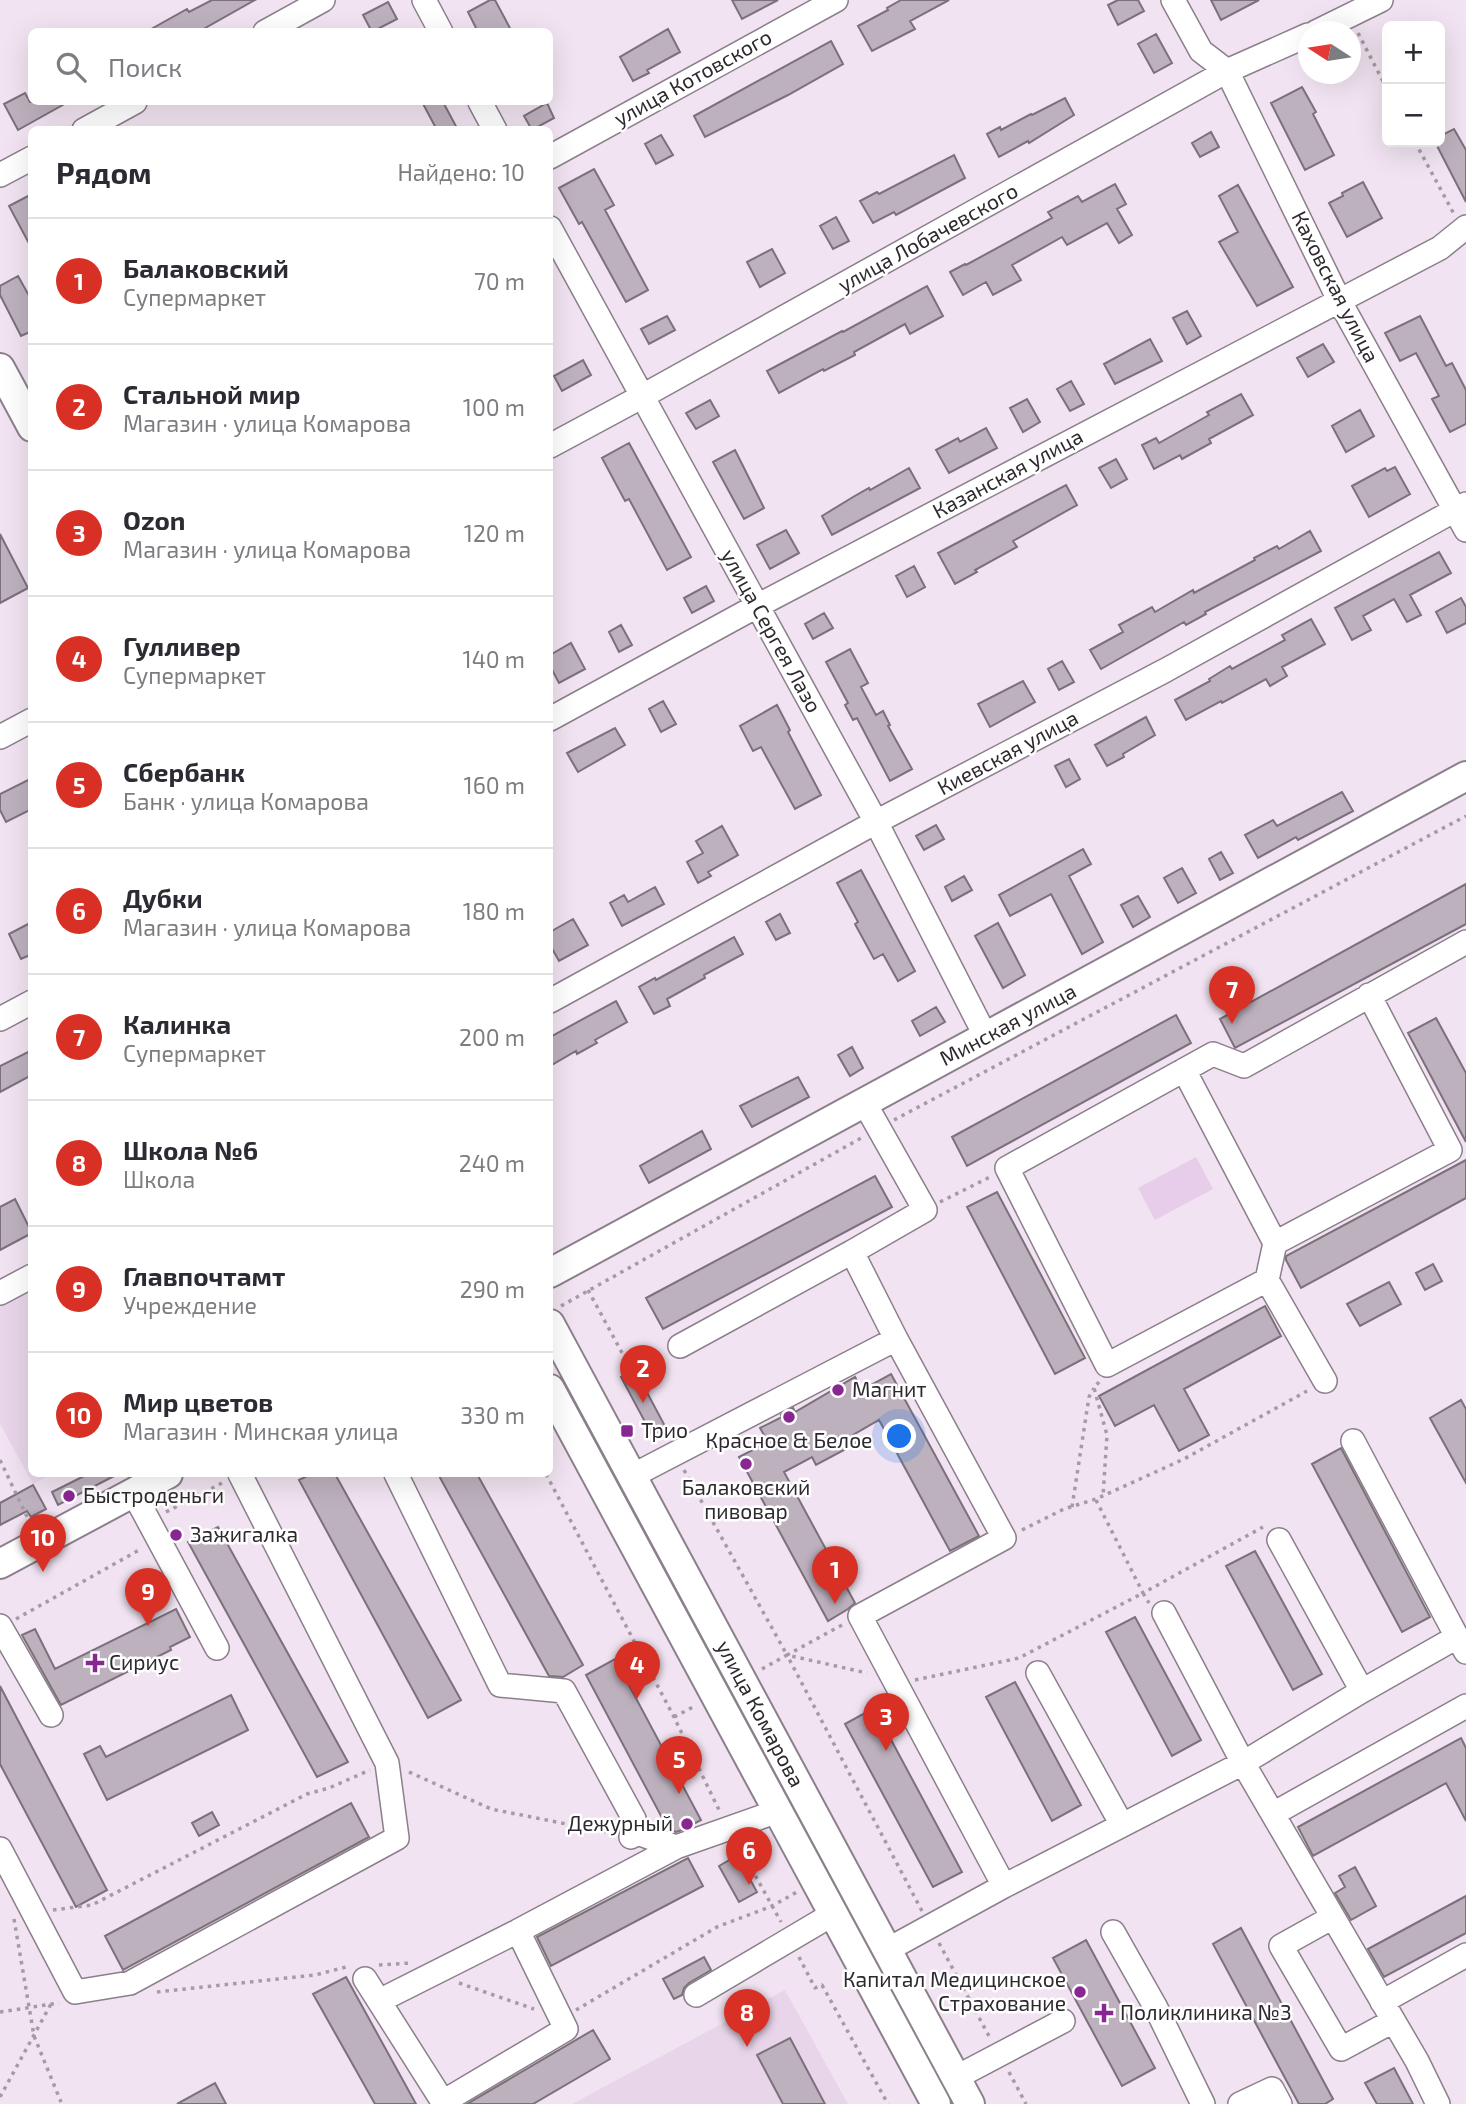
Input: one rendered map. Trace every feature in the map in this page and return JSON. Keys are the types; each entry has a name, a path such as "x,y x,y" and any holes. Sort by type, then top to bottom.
{"main road":[{"path":"0,368 28,420"},
{"name":"Минская улица","path":"553,1271 1466,776"},
{"name":"улица Комарова","path":"553,1330 970,2104"},
{"path":"553,1395 936,2104"},
{"path":"0,1564 162,1477"}],"street":[{"path":"272,28 323,0"},
{"path":"424,0 439,28"},
{"name":"улица Котовского","path":"553,155 836,0"},
{"name":"Каховская улица","path":"1173,0 1201,51 1227,71 1339,300 1462,514"},
{"path":"1340,21 1381,0"},
{"name":"улица Лобачевского","path":"553,444 1227,71 1298,39"},
{"path":"1199,87 1201,51"},
{"path":"91,126 130,105"},
{"path":"482,105 493,126"},
{"path":"0,175 28,160"},
{"name":"Казанская улица","path":"553,717 757,606 1440,248 1465,228"},
{"name":"улица Сергея Лазо","path":"553,234 876,822 986,1037"},
{"name":"Киевская улица","path":"553,999 876,822 1462,514"},
{"path":"0,737 28,722"},
{"path":"1268,1280 1107,1365 1007,1168 1213,1054 1244,1066 1466,942"},
{"path":"1275,1243 1450,1150 1369,995"},
{"path":"0,1019 28,1004"},
{"path":"1184,1070 1275,1243 1268,1280 1325,1381"},
{"path":"680,1346 925,1210 864,1102"},
{"path":"852,1252 1004,1538 860,1616 1004,1886"},
{"path":"0,1293 28,1278"},
{"path":"632,1476 896,1339"},
{"path":"887,1950 1004,1886 1243,1763 1362,1691 1462,1645 1353,1441"},
{"path":"0,1849 23,1912 70,1997 130,1983 397,1838 387,1763 242,1477"},
{"path":"397,1477 500,1685 564,1691 634,1819 632,1834 676,1847"},
{"path":"133,1492 216,1648"},
{"path":"1279,1540 1362,1691"},
{"path":"1164,1613 1243,1763 1417,2061 1438,2104"},
{"path":"0,1627 51,1716"},
{"path":"1038,1673 1122,1825"},
{"path":"1273,1814 1466,1706"},
{"path":"379,2001 676,1847 778,1811"},
{"path":"696,1995 833,1914"},
{"path":"1333,1917 1281,1946 1340,2049 1466,1955"},
{"path":"367,1970 379,2001 443,2102 566,2029 518,1931"},
{"path":"1113,1932 1156,2008 1203,2104"},
{"path":"956,2078 1063,2021"},
{"path":"1240,2104 1272,2088 1280,2104"}],"path":[{"path":"1349,17 1384,84"},
{"path":"1418,147 1465,228"},
{"path":"553,1310 879,1129 1466,816"},
{"path":"925,1210 1007,1168"},
{"path":"588,1290 627,1362"},
{"path":"1072,1507 1089,1397 1115,1361"},
{"path":"1004,1538 1184,1459 1325,1381"},
{"path":"1094,1388 1107,1435 1103,1496"},
{"path":"676,1454 787,1655 1026,2104"},
{"path":"0,1461 39,1543"},
{"path":"0,1627 235,1477"},
{"path":"548,1477 674,1717 728,1828 790,1938 815,1989 822,1985 888,2104"},
{"path":"1096,1499 1156,1615 1164,1613"},
{"path":"787,1655 895,1682 1019,1658 1262,1527 1271,1540 1279,1540"},
{"path":"754,1673 860,1616"},
{"path":"674,1717 695,1706"},
{"path":"61,2102 34,2036 28,2008 23,1912 92,1905 307,1794 329,1788 387,1763 491,1809 632,1834"},
{"path":"149,1993 315,1975 349,1966 367,1970 413,1963 433,1974 561,2018 717,1927 772,1906 799,1891"},
{"path":"0,2012 51,2004 70,1997"},
{"path":"0,2097 51,2004 70,1997"}],"shaded area":[{"path":"1196,1157 1213,1189 1155,1220 1138,1188"},
{"path":"28,1285 28,1475 0,1424 0,1300"},
{"path":"29,1477 46,1477 33,1484"},
{"path":"785,1990 848,2104 572,2104"}],"building":[{"path":"212,0 255,0 205,28 153,28 187,9 189,12"},
{"path":"495,0 510,28 476,28 468,12"},
{"path":"732,0 778,0 742,19"},
{"path":"901,0 949,0 910,21 915,29 872,51 858,26"},
{"path":"1118,0 1138,0 1144,11 1118,25 1108,5"},
{"path":"1211,0 1259,0 1221,20"},
{"path":"388,2 397,19 380,28 370,28 363,15"},
{"path":"668,29 680,52 633,81 620,57"},
{"path":"1156,34 1172,63 1154,73 1138,44"},
{"path":"831,41 843,64 705,137 694,116"},
{"path":"1302,87 1334,155 1305,170 1271,103"},
{"path":"25,93 28,105 63,105 18,130 4,104"},
{"path":"1065,98 1074,115 1029,143 1028,141 999,157 987,134 1000,127 1001,130"},
{"path":"424,105 445,105 456,126 435,126"},
{"path":"548,105 554,118 539,126 530,126 524,116"},
{"path":"1454,129 1466,150 1466,202 1438,147 1445,147 1445,134"},
{"path":"1211,132 1219,147 1200,157 1192,143"},
{"path":"661,135 673,155 656,164 645,144"},
{"path":"954,155 965,178 896,215 894,212 873,223 860,201"},
{"path":"594,169 614,205 605,210 648,290 626,302 582,222 579,224 559,188"},
{"path":"1363,182 1382,218 1347,237 1329,203"},
{"path":"1115,184 1126,204 1117,209 1132,235 1119,243 1107,223 1067,245 1062,237 1012,265 1021,280 993,295 986,282 963,295 950,272 1052,218 1048,212 1078,196 1082,202"},
{"path":"1238,185 1293,287 1257,306 1219,242 1238,232 1219,196"},
{"path":"28,196 28,242 9,206"},
{"path":"836,217 849,241 833,249 820,226"},
{"path":"772,249 785,273 760,287 747,262"},
{"path":"18,276 28,294 28,333 21,336 0,295 0,286"},
{"path":"927,286 943,316 910,334 905,324 854,352 855,355 779,393 767,371"},
{"path":"1187,311 1201,336 1187,344 1173,318"},
{"path":"667,316 675,330 649,344 641,329"},
{"path":"1420,316 1446,366 1452,363 1466,390 1466,424 1450,432 1432,399 1439,396 1416,353 1400,361 1385,333"},
{"path":"1150,339 1162,361 1115,384 1104,364"},
{"path":"1323,344 1334,362 1308,377 1297,358"},
{"path":"583,360 591,375 562,391 554,376"},
{"path":"1071,381 1084,404 1070,411 1057,389"},
{"path":"1241,394 1253,415 1209,439 1211,443 1182,459 1180,455 1154,469 1142,445 1156,438 1159,443"},
{"path":"1027,399 1040,422 1023,432 1010,408"},
{"path":"710,400 719,416 696,429 686,413"},
{"path":"1360,410 1374,436 1346,452 1332,426"},
{"path":"986,428 997,448 949,473 936,450 958,438 960,442"},
{"path":"629,443 691,557 667,570 629,499 625,501 602,458"},
{"path":"735,450 764,508 744,519 713,462"},
{"path":"1116,459 1127,479 1111,488 1099,468"},
{"path":"1395,467 1410,494 1369,517 1352,486 1385,468 1387,471"},
{"path":"909,468 920,488 832,535 822,516"},
{"path":"1066,485 1077,505 1013,541 1017,547 955,584 938,553"},
{"path":"786,530 799,553 770,569 757,545"},
{"path":"1310,531 1321,551 1205,612 1206,614 1186,625 1184,622 1101,669 1090,650 1123,632 1119,625 1152,607 1155,612 1193,590 1194,593 1255,560 1254,558 1277,546 1279,549"},
{"path":"0,534 28,588 0,603"},
{"path":"1439,552 1451,573 1410,595 1421,615 1407,622 1394,599 1363,616 1371,630 1352,640 1335,608"},
{"path":"914,566 925,587 907,597 896,576"},
{"path":"706,586 714,601 692,613 684,598"},
{"path":"1461,598 1466,607 1466,623 1447,633 1436,612"},
{"path":"824,613 833,628 813,639 805,624"},
{"path":"1311,619 1325,644 1282,667 1287,676 1270,686 1266,679 1186,720 1175,700 1210,681 1209,679 1230,666 1232,669 1285,640 1282,635"},
{"path":"621,625 632,645 619,652 609,632"},
{"path":"571,643 585,669 559,683 553,672 553,653"},
{"path":"850,649 868,683 861,687 876,715 883,711 890,725 888,726 912,769 890,781 857,718 853,720 845,705 848,703 826,662"},
{"path":"1062,661 1074,682 1059,690 1048,669"},
{"path":"1023,681 1035,702 990,727 978,704"},
{"path":"663,701 676,724 661,732 649,709"},
{"path":"777,705 821,795 795,809 761,747 753,751 740,726"},
{"path":"1146,717 1155,735 1107,766 1095,745"},
{"path":"615,728 625,745 578,772 567,753"},
{"path":"1069,759 1080,779 1066,787 1055,766"},
{"path":"28,780 28,811 6,822 0,810 0,794"},
{"path":"1342,792 1353,811 1258,858 1245,835 1273,820 1277,826"},
{"path":"936,825 944,839 924,850 916,836"},
{"path":"722,826 738,855 708,872 711,876 698,883 687,862 703,853 696,841"},
{"path":"1083,849 1091,864 1069,876 1103,942 1082,954 1051,894 1010,916 999,895"},
{"path":"1221,852 1233,873 1220,880 1209,859"},
{"path":"1182,868 1196,893 1178,903 1164,878"},
{"path":"861,870 915,971 898,981 883,954 874,959 837,883"},
{"path":"964,876 972,890 952,901 945,887"},
{"path":"1466,884 1466,924 1235,1048 1220,1019"},
{"path":"655,887 664,904 622,926 610,903 624,895 628,902"},
{"path":"1138,896 1150,917 1133,927 1121,905"},
{"path":"780,914 790,933 776,940 766,922"},
{"path":"573,919 588,945 559,961 553,950 553,930"},
{"path":"998,923 1025,975 1003,988 975,936"},
{"path":"28,924 28,956 21,959 9,934"},
{"path":"734,937 743,954 667,999 670,1006 654,1014 639,987"},
{"path":"616,1001 627,1022 595,1040 597,1043 553,1064 553,1035"},
{"path":"936,1007 945,1022 920,1036 912,1021"},
{"path":"1176,1015 1191,1043 967,1166 952,1137"},
{"path":"1436,1018 1466,1073 1466,1142 1408,1033"},
{"path":"852,1047 863,1068 850,1076 838,1055"},
{"path":"28,1052 28,1077 0,1092 0,1066"},
{"path":"798,1077 809,1097 752,1127 740,1106"},
{"path":"702,1131 711,1149 649,1183 640,1166"},
{"path":"1466,1160 1466,1198 1301,1288 1286,1256"},
{"path":"875,1176 892,1207 663,1329 646,1298"},
{"path":"997,1192 1085,1358 1055,1374 967,1207"},
{"path":"15,1199 28,1225 28,1235 0,1250 0,1207"},
{"path":"1433,1264 1442,1281 1425,1290 1416,1273"},
{"path":"1389,1282 1401,1304 1360,1326 1347,1304"},
{"path":"1265,1306 1281,1336 1184,1389 1209,1435 1179,1451 1154,1405 1115,1426 1099,1396"},
{"path":"635,1370 666,1428 652,1435 621,1377"},
{"path":"891,1374 979,1536 950,1551 879,1420 853,1435 857,1443 816,1465 812,1457 784,1472 855,1603 828,1621 739,1457 768,1442 760,1428 793,1408 795,1412 855,1377 862,1390"},
{"path":"1461,1400 1466,1409 1466,1483 1430,1418"},
{"path":"1341,1448 1430,1617 1402,1632 1312,1464"},
{"path":"82,1477 112,1477 58,1505 52,1492"},
{"path":"305,1477 337,1477 461,1700 428,1718 299,1480"},
{"path":"440,1477 479,1477 583,1665 563,1677 549,1676"},
{"path":"33,1485 46,1509 31,1517 27,1511 0,1525 0,1503"},
{"path":"218,1527 348,1762 317,1777 188,1542"},
{"path":"1255,1551 1322,1674 1293,1690 1226,1566"},
{"path":"176,1609 190,1637 170,1647 171,1650 61,1705 22,1635 35,1629 55,1669"},
{"path":"1135,1617 1201,1740 1172,1756 1106,1632"},
{"path":"615,1659 701,1820 682,1830 676,1832 668,1829 586,1675"},
{"path":"1015,1682 1081,1805 1052,1821 986,1697"},
{"path":"0,1686 107,1890 76,1907 0,1764"},
{"path":"231,1695 248,1730 107,1800 84,1754 100,1746 106,1757"},
{"path":"874,1708 962,1872 933,1887 845,1724"},
{"path":"1461,1738 1466,1748 1466,1821 1446,1783 1313,1856 1298,1827"},
{"path":"351,1803 369,1837 123,1970 105,1936"},
{"path":"212,1812 219,1825 199,1836 192,1823"},
{"path":"688,1858 703,1886 551,1966 537,1937"},
{"path":"731,1859 734,1864 740,1861 757,1892 739,1902 719,1866"},
{"path":"1355,1867 1376,1906 1351,1920 1335,1893 1345,1887 1339,1876"},
{"path":"1466,1896 1466,1933 1384,1977 1368,1949"},
{"path":"1241,1928 1333,2099 1325,2104 1299,2104 1213,1944"},
{"name":"Поликлиника №3","path":"1086,1940 1155,2068 1122,2086 1053,1958"},
{"path":"704,1957 711,1970 689,1983 682,1995 674,1999 663,1979"},
{"path":"346,1977 416,2104 375,2104 313,1994"},
{"path":"593,2030 610,2059 533,2104 467,2104"},
{"path":"790,2038 825,2104 783,2104 757,2055"},
{"path":"1394,2068 1413,2104 1377,2104 1365,2083"},
{"path":"215,2083 226,2104 177,2104"}],"place":[{"name":"Калинка","path":"1232,1024"},
{"name":"Магнит","path":"838,1390"},
{"name":"Стальной мир","path":"643,1403"},
{"name":"Красное & Белое","path":"789,1417"},
{"name":"Трио","path":"627,1431"},
{"name":"Балаковский пивовар","path":"746,1464"},
{"name":"Быстроденьги","path":"69,1496"},
{"name":"Зажигалка","path":"176,1535"},
{"name":"Мир цветов","path":"43,1572"},
{"name":"Балаковский","path":"835,1604"},
{"name":"Главпочтамт","path":"148,1626"},
{"name":"Сириус","path":"95,1663"},
{"name":"Гулливер","path":"637,1699"},
{"name":"Ozon","path":"886,1751"},
{"name":"Сбербанк","path":"679,1794"},
{"name":"Дежурный","path":"687,1824"},
{"name":"Дубки","path":"749,1885"},
{"name":"Капитал Медицинское Страхование","path":"1080,1992"},
{"name":"Поликлиника №3","path":"1104,2013"},
{"name":"Школа №6","path":"747,2047"}]}
